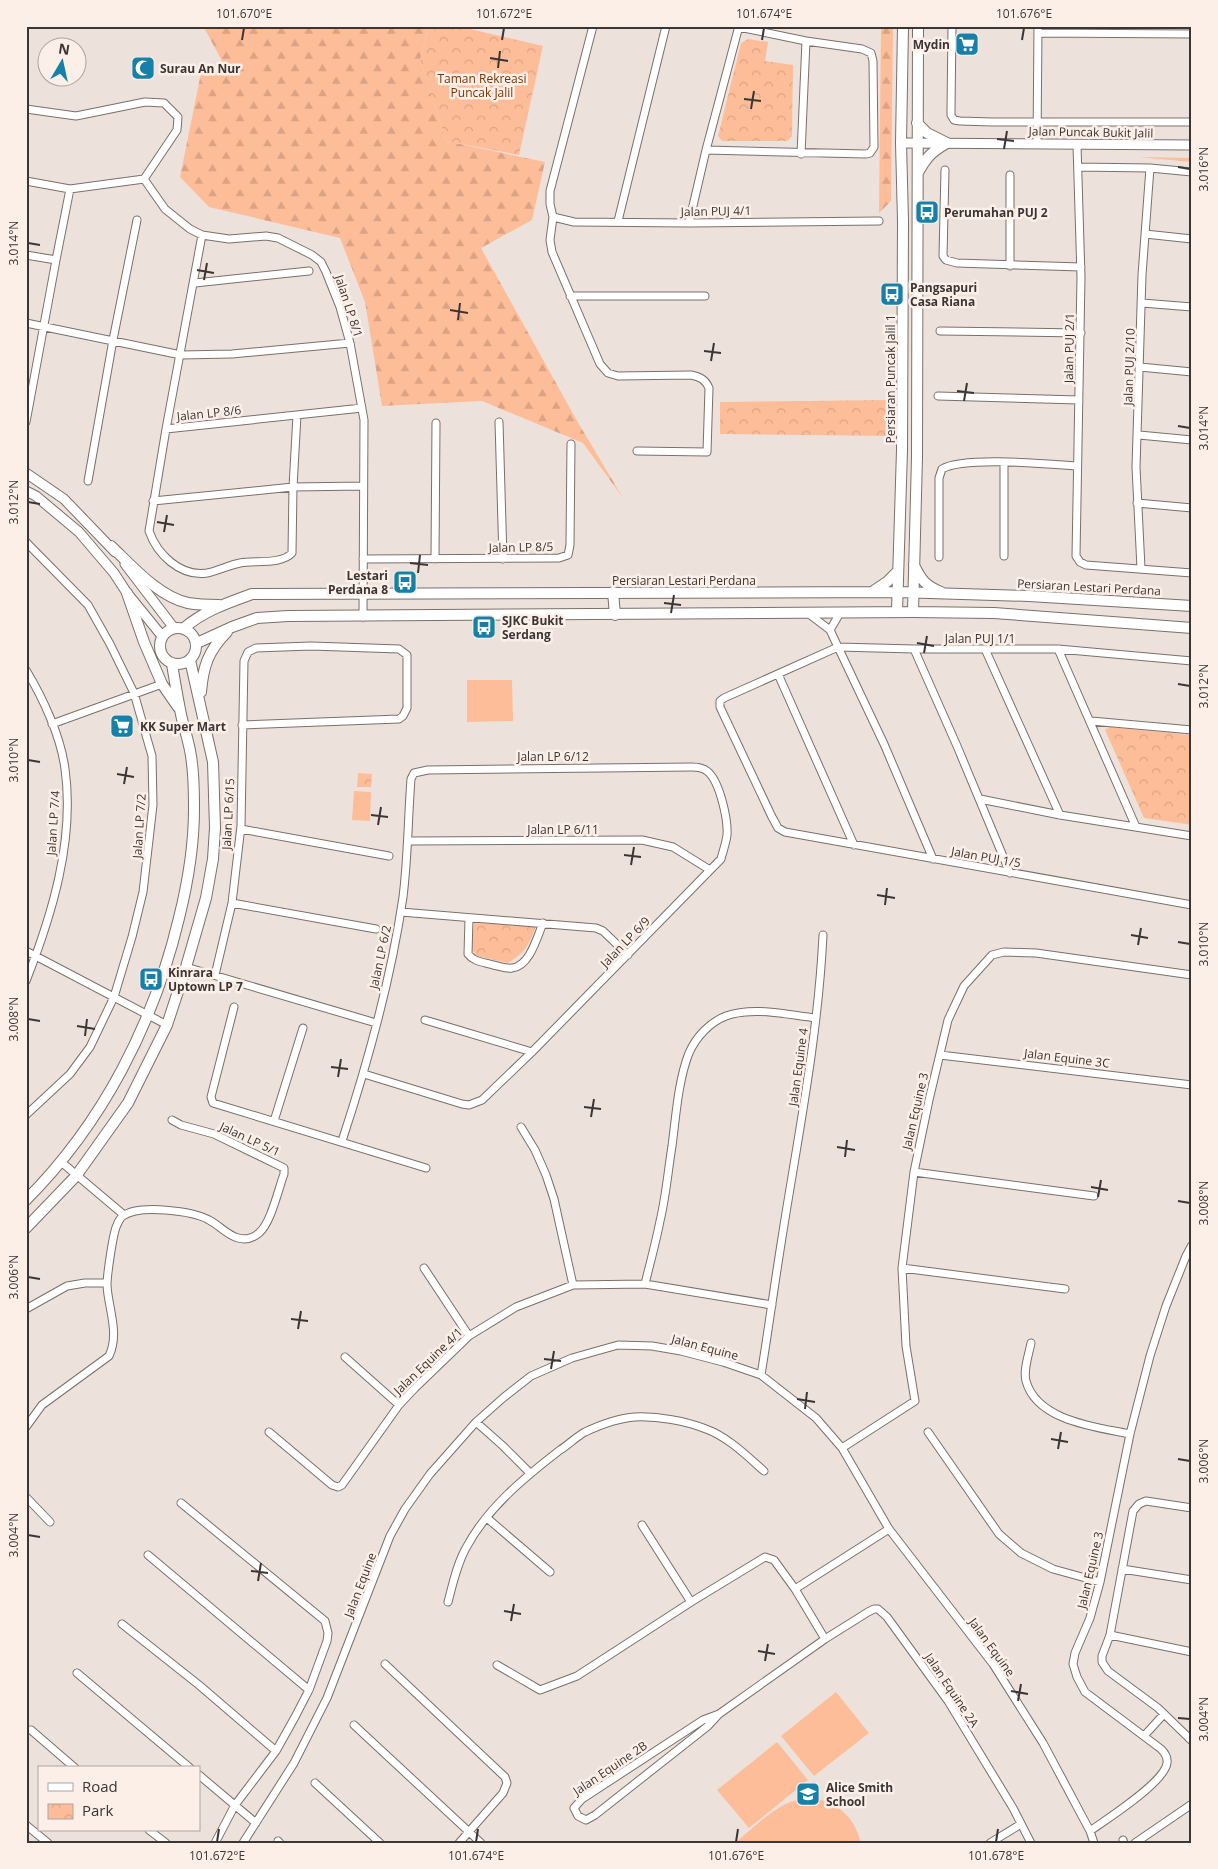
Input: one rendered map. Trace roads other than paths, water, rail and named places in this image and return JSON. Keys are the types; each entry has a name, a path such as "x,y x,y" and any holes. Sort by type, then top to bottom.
{"main road":[{"name":"Persiaran Puncak Jalil 1","path":"897,612 902,450 903,239 901,143 903,26"},
{"path":"913,612 917,457 918,26"},
{"path":"917,123 927,133 947,142"},
{"path":"917,174 933,151 947,142"},
{"path":"111,546 149,582 172,597 186,603 223,605"},
{"path":"913,564 920,578 930,587 946,594"},
{"path":"871,592 887,582 897,572"},
{"path":"613,592 615,615"},
{"name":"Persiaran Lestari Perdana","path":"179,628 197,617 252,594 897,592 1047,597 1192,606"},
{"path":"127,593 144,642 162,684 180,710"},
{"path":"196,642 232,626 257,618 288,616 994,613 1192,628"},
{"path":"200,701 202,677 206,662 215,643 232,626"},
{"path":"179,628 192,634 196,642 196,652 190,660 182,664 172,664 160,652 159,644 162,636 167,630 179,628"},
{"path":"26,1228 76,1176 128,1103 166,1025 186,968 206,898 213,859 215,828 213,762 190,660"},
{"path":"26,1200 60,1161 112,1091 148,1015 170,956 185,893 192,851 194,808 192,762 172,664"}],"street":[{"path":"593,26 550,191 553,217 550,240 552,252 600,364 608,373 618,376 690,375 700,377 709,388 707,452 638,451"},
{"path":"618,222 666,26"},
{"path":"689,223 706,150 739,26 806,40 862,48 871,53 873,61 874,147 870,153 801,154 706,150"},
{"path":"952,26 951,115 954,120 960,122 1192,122"},
{"path":"1037,144 1038,30 1192,34"},
{"path":"801,154 806,40"},
{"path":"26,109 76,116 145,102 164,103 178,117 177,130 144,178 70,189 26,181"},
{"name":"Jalan Puncak Bukit Jalil","path":"901,143 1192,145"},
{"name":"Jalan PUJ 2/1","path":"1077,145 1081,333 1075,550 1080,562 1086,565 1140,568"},
{"path":"1078,167 1150,168 1192,172"},
{"name":"Jalan PUJ 2/10","path":"1140,568 1137,503 1138,435 1145,234 1150,168"},
{"path":"945,170 943,256 946,260 951,262 1010,266 1081,267"},
{"path":"1010,175 1010,266"},
{"name":"Jalan LP 8/1","path":"144,178 171,214 190,229 202,234 228,239 266,236 278,238 312,255 321,262 340,306 350,343 364,420 364,617"},
{"path":"26,422 70,189"},
{"name":"Jalan PUJ 4/1","path":"553,217 574,222 879,221"},
{"path":"88,481 136,220"},
{"name":"Jalan LP 8/6","path":"202,234 195,283 166,429 362,408"},
{"path":"1145,234 1192,239"},
{"path":"26,255 56,260"},
{"path":"195,283 309,271"},
{"path":"570,296 705,296"},
{"path":"1142,303 1192,306"},
{"path":"26,323 181,355 232,354 350,343"},
{"path":"940,331 1081,333"},
{"path":"1140,368 1192,372"},
{"path":"938,396 1079,400"},
{"path":"166,429 148,531 153,544 176,566 196,574 208,573 239,563 269,562 291,554 293,551 293,486 297,415"},
{"path":"499,422 503,559"},
{"path":"435,559 436,423"},
{"path":"1138,435 1192,440"},
{"name":"Jalan LP 8/5","path":"363,559 559,558 568,555 570,545 571,444"},
{"path":"1004,462 1004,556"},
{"path":"939,557 939,478 942,469 948,465 1004,462 1077,466"},
{"path":"26,473 64,499 111,546 179,628"},
{"path":"153,501 293,486 363,486"},
{"path":"26,491 36,496 79,532 114,573 127,593 162,636"},
{"path":"1137,503 1192,508"},
{"name":"Jalan LP 7/2","path":"26,542 88,605 134,693 152,756 153,805 143,892 114,998 90,1047 75,1068 39,1105 26,1115"},
{"path":"1140,568 1192,572"},
{"path":"830,630 840,613"},
{"path":"809,614 830,630 887,751 933,859"},
{"name":"Jalan LP 6/15","path":"215,975 232,903 240,829 242,726 244,661 248,652 256,648 311,646 394,649 404,651 407,655 409,661 407,708 406,713 399,719 242,726"},
{"name":"Jalan PUJ 1/1","path":"778,828 720,707 720,701 838,647 1058,649 1192,661"},
{"path":"914,649 980,799 1010,873"},
{"path":"985,649 1060,815"},
{"path":"1058,649 1136,827"},
{"name":"Jalan LP 7/4","path":"26,670 36,687 52,724 65,768 68,801 66,835 57,883 36,955 26,981"},
{"path":"778,674 854,845"},
{"path":"52,724 162,684"},
{"path":"1091,721 1192,730"},
{"name":"Jalan LP 6/12","path":"414,773 420,770 447,769 692,766"},
{"name":"Jalan LP 6/9","path":"364,1074 462,1104 469,1105 482,1100 532,1052 721,859 727,835 726,820 716,784 707,771 692,766"},
{"name":"Jalan LP 6/2","path":"342,1141 364,1074 395,948 409,840 411,779 414,773"},
{"path":"980,799 1060,815 1192,836"},
{"name":"Jalan PUJ 1/5","path":"778,828 785,832 854,845 1192,905"},
{"path":"240,829 389,856"},
{"name":"Jalan LP 6/11","path":"409,840 642,840 673,847 710,870"},
{"path":"232,903 376,929"},
{"path":"401,912 542,923 603,931 628,954"},
{"path":"469,918 468,954 473,960 506,968 514,968 525,960 542,923"},
{"path":"816,1018 823,935"},
{"path":"26,951 166,1025"},
{"name":"Jalan Equine 3","path":"842,1448 914,1401 906,1346 902,1268 914,1172 948,1020 964,986 992,956 1004,952 1036,952 1192,975"},
{"path":"186,968 376,1022"},
{"path":"234,1007 211,1093 211,1101 426,1168"},
{"name":"Jalan Equine 4","path":"645,1284 661,1219 681,1083 689,1053 695,1041 704,1030 714,1023 725,1016 739,1013 753,1011 816,1018 806,1098 762,1376"},
{"path":"425,1020 532,1052"},
{"path":"274,1121 303,1028"},
{"name":"Jalan Equine 3C","path":"940,1054 1192,1085"},
{"name":"Jalan LP 5/1","path":"124,1215 138,1211 156,1210 185,1212 208,1219 238,1238 249,1239 258,1234 265,1226 284,1174 284,1168 214,1134 180,1126 172,1120"},
{"path":"521,1127 535,1150 554,1199 573,1285"},
{"path":"26,1427 42,1405 109,1356 112,1348 113,1321 107,1284 116,1226 124,1215 60,1161"},
{"path":"914,1172 1094,1196"},
{"name":"Jalan Equine 3","path":"1090,1831 1140,1795 1165,1770 1167,1757 1164,1753 1085,1692 1073,1664 1075,1653 1090,1618 1100,1582 1130,1434 1150,1356 1166,1306 1189,1258 1192,1245"},
{"path":"424,1268 469,1336"},
{"path":"902,1268 1065,1289"},
{"path":"26,1309 67,1286 107,1284"},
{"name":"Jalan Equine 4/1","path":"269,1432 332,1486 338,1487 342,1485 399,1405 469,1336 516,1307 573,1285 645,1284 772,1306"},
{"path":"1031,1343 1025,1375 1026,1382 1038,1401 1046,1409 1060,1417 1089,1426 1130,1434"},
{"name":"Jalan Equine","path":"244,1843 294,1763 327,1698 390,1536 404,1509 430,1474 476,1422 531,1376 572,1358 618,1345 652,1346 681,1351 723,1362 762,1376 816,1418 842,1448 889,1529 993,1664 1043,1743 1090,1831 1094,1843"},
{"path":"345,1357 399,1405"},
{"path":"448,1602 455,1574 465,1549 487,1518 530,1473 584,1433 614,1422 635,1417 660,1418 708,1429 730,1443 764,1471"},
{"path":"476,1422 530,1473"},
{"path":"928,1432 999,1534 1021,1553 1043,1565 1100,1582"},
{"path":"26,1497 50,1522"},
{"path":"1192,1508 1146,1501 1139,1504 1133,1511 1130,1518 1109,1638 1102,1656 1104,1667 1164,1714 1192,1740"},
{"path":"182,1503 325,1621 328,1633 309,1690 276,1751 235,1805 214,1843"},
{"path":"487,1518 550,1572"},
{"path":"642,1525 691,1602"},
{"path":"795,1589 889,1529"},
{"path":"148,1555 309,1690"},
{"path":"497,1665 540,1690 548,1688 577,1676 691,1602 765,1557 774,1560 795,1589 825,1639"},
{"path":"1122,1569 1192,1580"},
{"name":"Jalan Equine 2A","path":"825,1639 874,1609 882,1612 948,1701 1031,1843"},
{"path":"122,1624 199,1685 276,1751"},
{"path":"1109,1638 1192,1652"},
{"name":"Jalan Equine 2B","path":"719,1714 703,1720 582,1799 575,1806 576,1814 586,1820 595,1815 708,1726 719,1714 825,1639"},
{"path":"386,1664 505,1777 507,1783 503,1793 460,1843"},
{"path":"77,1673 188,1766"},
{"path":"1144,1736 1164,1714"},
{"path":"354,1725 481,1843"},
{"path":"31,1730 73,1766"},
{"path":"200,1776 256,1823"},
{"path":"315,1783 380,1843"},
{"path":"1135,1843 1192,1804"},
{"path":"26,1824 48,1843"},
{"path":"990,1843 1021,1824"},
{"path":"152,1832 166,1843"}],"place":[{"name":"Mydin","path":"967,44"},
{"name":"Surau An Nur","path":"143,68"},
{"name":"Perumahan PUJ 2","path":"927,212"},
{"name":"Pangsapuri Casa Riana","path":"892,294"},
{"name":"Lestari Perdana 8","path":"405,582"},
{"name":"SJKC Bukit Serdang","path":"484,627"},
{"name":"KK Super Mart","path":"122,726"},
{"name":"Kinrara Uptown LP 7","path":"151,979"},
{"name":"Alice Smith School","path":"808,1794"}],"park label":[{"name":"Taman Rekreasi Puncak Jalil","path":"482,85"}]}
